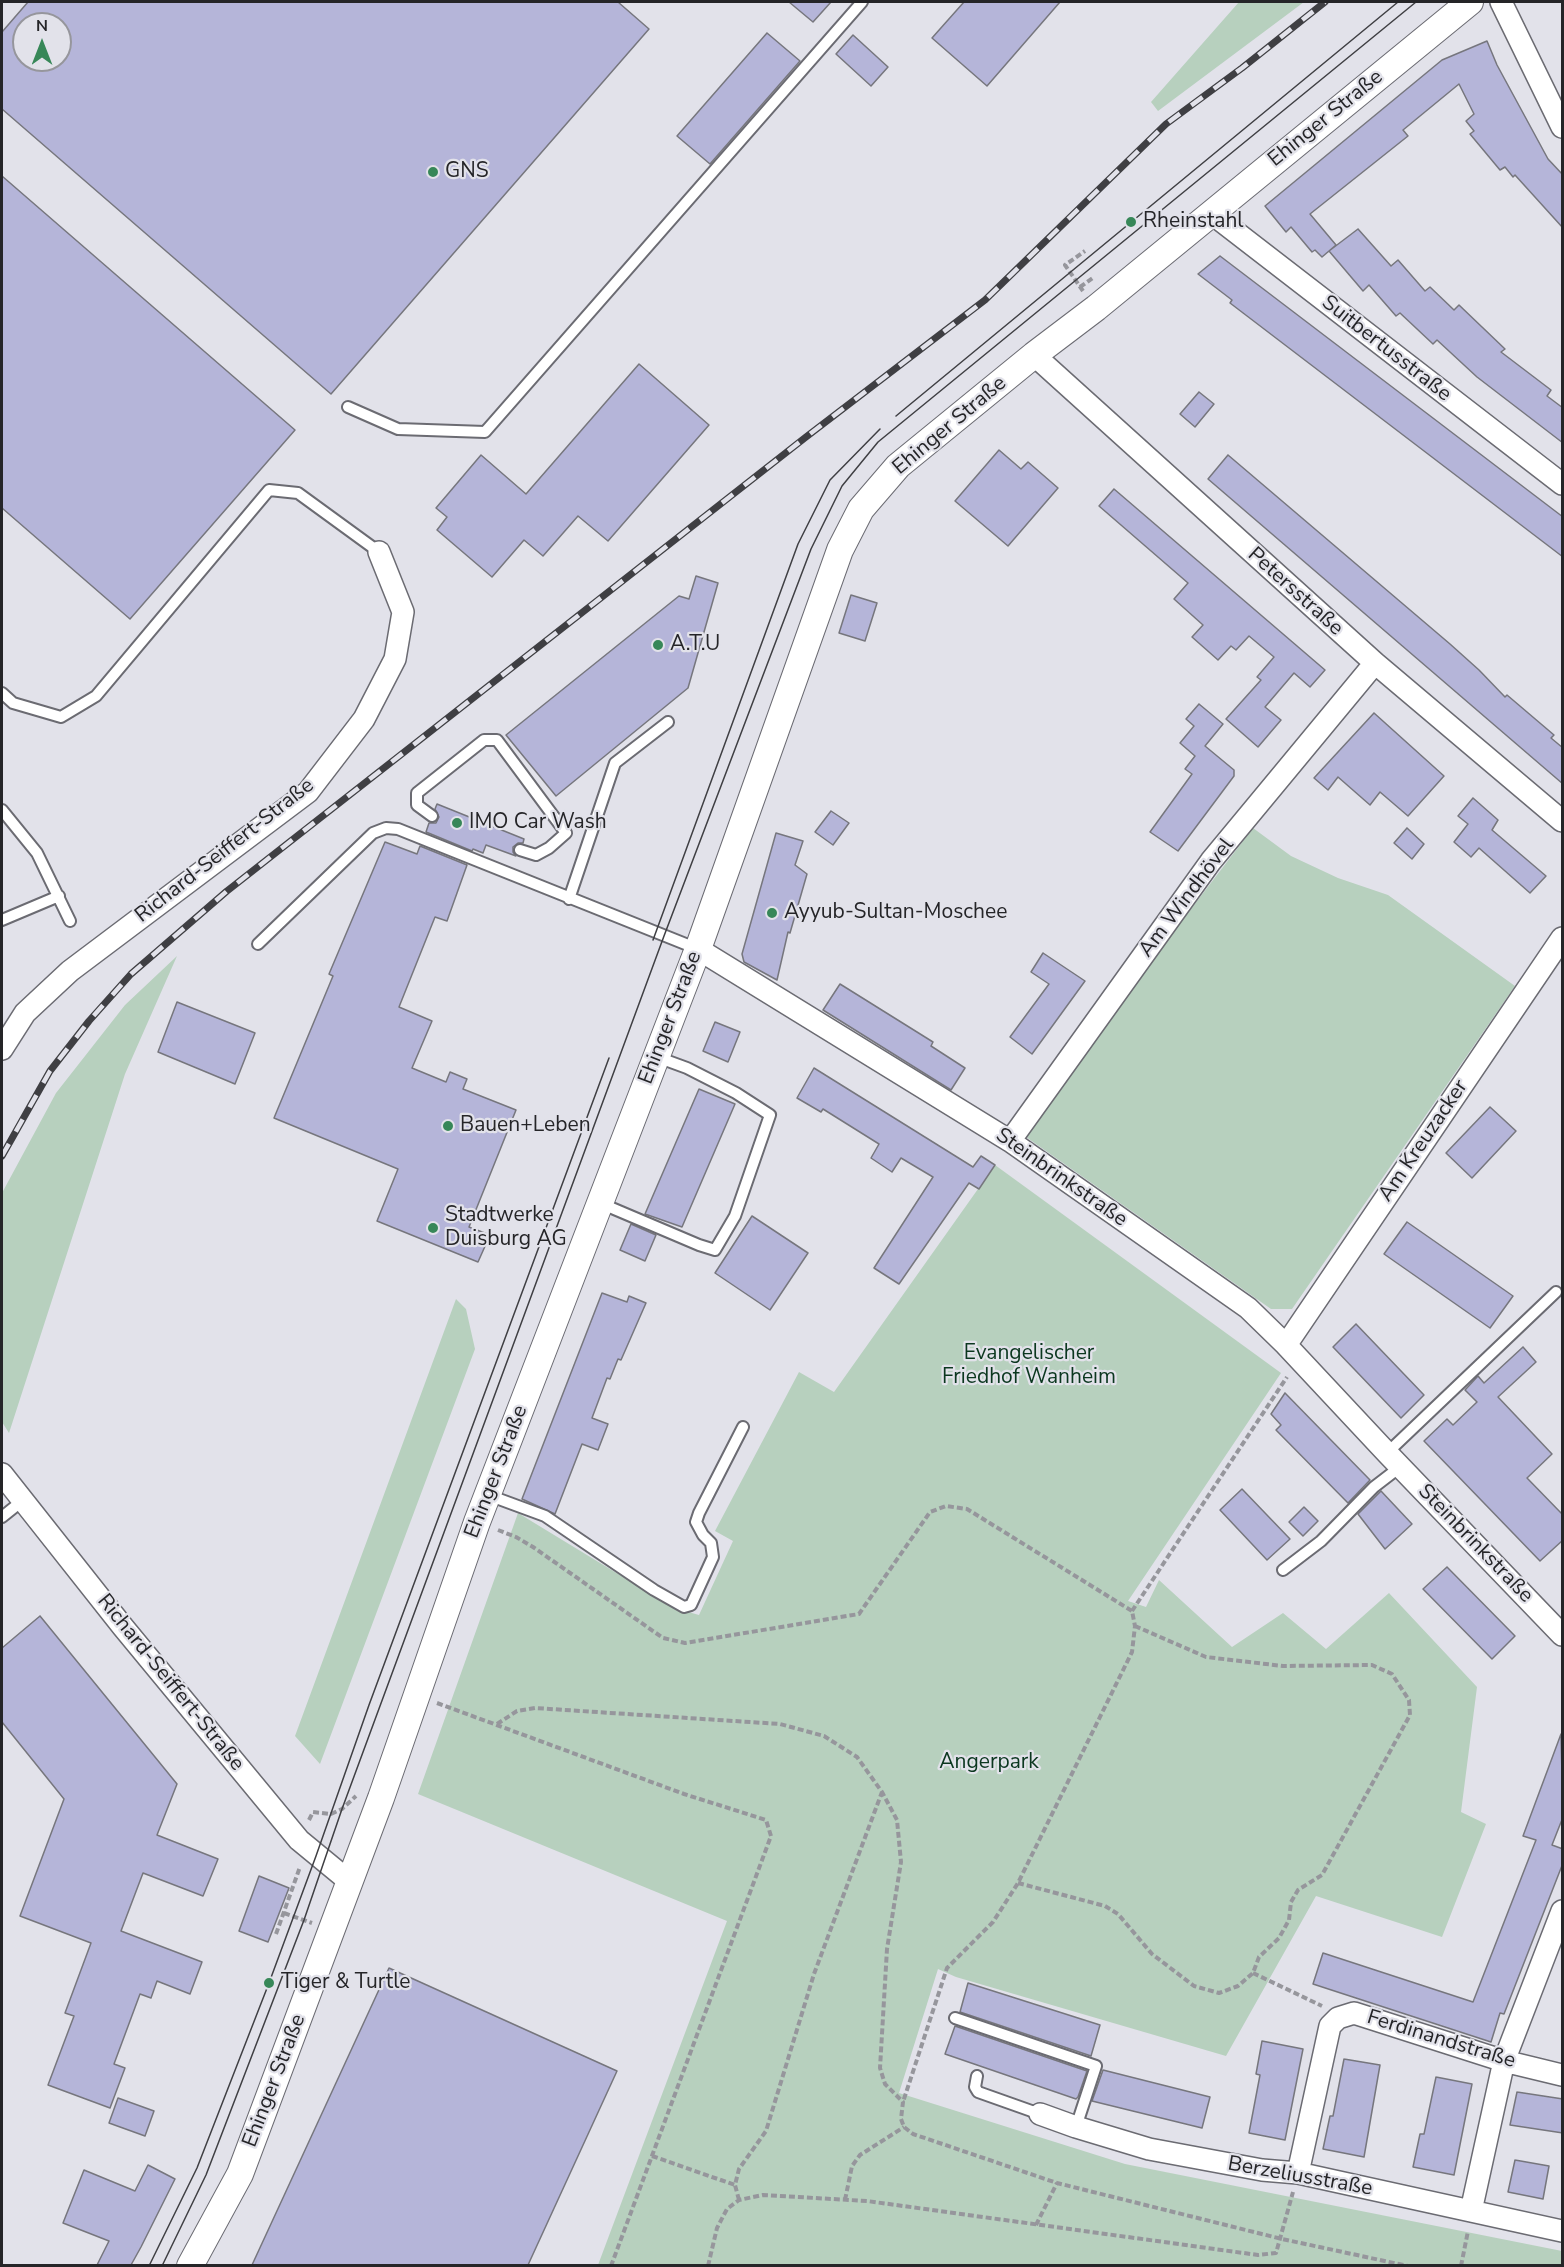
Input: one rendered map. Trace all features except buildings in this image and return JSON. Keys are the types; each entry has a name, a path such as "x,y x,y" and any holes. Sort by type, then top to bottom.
{"street":[{"name":"Ehinger Straße","path":"190,2265 240,2175 350,1882 477,1522 698,949 840,550 861,509 898,466 1096,308 1470,2"},
{"path":"1501,2 1563,127"},
{"name":"Suitbertusstraße","path":"1211,213 1563,484"},
{"name":"Petersstraße","path":"1034,356 1375,663 1563,821"},
{"name":"Richard-Seiffert-Straße","path":"2,1049 25,1013 70,971 308,792 364,719 395,658 403,612 379,552"},
{"name":"Am Windhövel","path":"1010,1141 1211,861 1375,663"},
{"name":"Am Kreuzacker","path":"1293,1352 1563,938"},
{"name":"Steinbrinkstraße","path":"698,949 1010,1141 1248,1308 1293,1352 1563,1635"},
{"name":"Richard-Seiffert-Straße","path":"2,1474 299,1840 350,1882"},
{"path":"1471,2211 1504,2061 1563,1911"},
{"name":"Ferdinandstraße","path":"1295,2182 1330,2026 1338,2018 1354,2013 1504,2061 1563,2075"},
{"name":"Berzeliusstraße","path":"1040,2114 1149,2149 1262,2170 1295,2182 1471,2211 1563,2231"}],"lane":[{"path":"348,406 398,429 485,432 862,2"},
{"path":"2,693 13,703 61,717 96,696 269,490 298,493 379,552"},
{"path":"569,899 615,763 668,722"},
{"path":"432,816 417,805 417,794 484,740 497,740 566,833 549,848 536,855 520,850"},
{"path":"2,810 37,852 70,921"},
{"path":"258,944 373,833 386,828 398,829 698,949"},
{"path":"2,920 59,896"},
{"path":"600,1203 715,1250 735,1216 770,1115 736,1093 687,1068 657,1056"},
{"path":"1283,1570 1321,1541 1374,1487 1394,1460 1556,1292"},
{"path":"488,1495 545,1516 654,1590 684,1607 690,1605 713,1557 711,1543 703,1535 696,1522 743,1427"},
{"path":"2,1517 22,1501"},
{"path":"955,2018 1096,2066 1076,2127"},
{"path":"977,2076 975,2087 978,2092 1040,2114"}],"path":[{"path":"1085,251 1065,265 1096,308"},
{"path":"1293,1352 1132,1611 1135,1626 1132,1652 1018,1883 993,1923 946,1968 903,2102 901,2119 904,2127 913,2134 1057,2183 1282,2239 1408,2265"},
{"path":"477,1522 516,1537 663,1638 685,1643 859,1614 930,1512 946,1506 967,1509 1132,1611"},
{"path":"1018,1883 1105,1906 1118,1914 1152,1954 1194,1986 1219,1992 1238,1986 1253,1973 1259,1958 1279,1938 1289,1920 1291,1902 1298,1890 1322,1875 1410,1715 1409,1700 1392,1674 1372,1665 1282,1666 1206,1657 1135,1626"},
{"path":"417,1695 684,1794 766,1820 771,1836 611,2265"},
{"path":"497,1724 517,1711 535,1708 780,1724 824,1736 857,1757 882,1792 897,1820 901,1862 886,1949 880,2068 885,2084 903,2102"},
{"path":"276,1934 300,1871 299,1840 313,1812 331,1814 342,1809 361,1792"},
{"path":"739,2200 735,2185 739,2169 766,2132 814,1974 882,1792"},
{"path":"1253,1973 1320,2005 1338,2018"},
{"path":"845,2200 852,2166 860,2155 904,2127"},
{"path":"652,2156 735,2185"},
{"path":"708,2265 717,2228 727,2210 739,2200 763,2194 845,2200 1258,2255 1276,2253 1282,2239 1295,2182"},
{"path":"1036,2225 1057,2183"},
{"path":"1461,2265 1471,2211"}],"green space":[{"path":"1239,2 1304,2 1158,111 1151,102"},
{"path":"1253,828 1291,856 1338,878 1388,895 1515,986 1292,1309 1271,1309 1026,1137 1105,1021"},
{"path":"177,956 125,1074 9,1433 2,1422 2,1193 56,1093 125,1005"},
{"name":"Angerpark","path":"995,1165 1281,1373 1128,1601 1146,1607 1159,1580 1232,1647 1283,1613 1326,1649 1389,1593 1477,1687 1461,1812 1486,1824 1442,1937 1316,1896 1226,2056 956,1977 938,1969 899,2093 1125,2164 1562,2251 1562,2265 598,2265 727,1921 418,1794 518,1513 674,1608 699,1615 733,1541 715,1531 799,1372 834,1392"},
{"path":"456,1299 466,1309 475,1349 320,1764 295,1736"}],"tram line":[{"path":"896,416 1398,2"},
{"path":"162,2266 206,2175 304,1920 342,1809 664,936 811,549 842,486 878,442 1416,2"},
{"path":"653,940 798,544 830,480 880,429"},
{"path":"149,2266 197,2168 269,1983 369,1705 609,1058"}],"railway":[{"path":"2,1156 50,1071 89,1021 131,974 227,891 806,437 985,300 1166,124 1242,68 1325,2"}],"place":[{"name":"GNS","path":"433,172"},
{"name":"Rheinstahl","path":"1131,222"},
{"name":"A.T.U","path":"658,645"},
{"name":"IMO Car Wash","path":"457,823"},
{"name":"Ayyub-Sultan-Moschee","path":"772,913"},
{"name":"Bauen+Leben","path":"448,1126"},
{"name":"Stadtwerke Duisburg AG","path":"433,1228"},
{"name":"Tiger & Turtle","path":"269,1983"}],"park label":[{"name":"Evangelischer Friedhof Wanheim","path":"1029,1366"}]}
